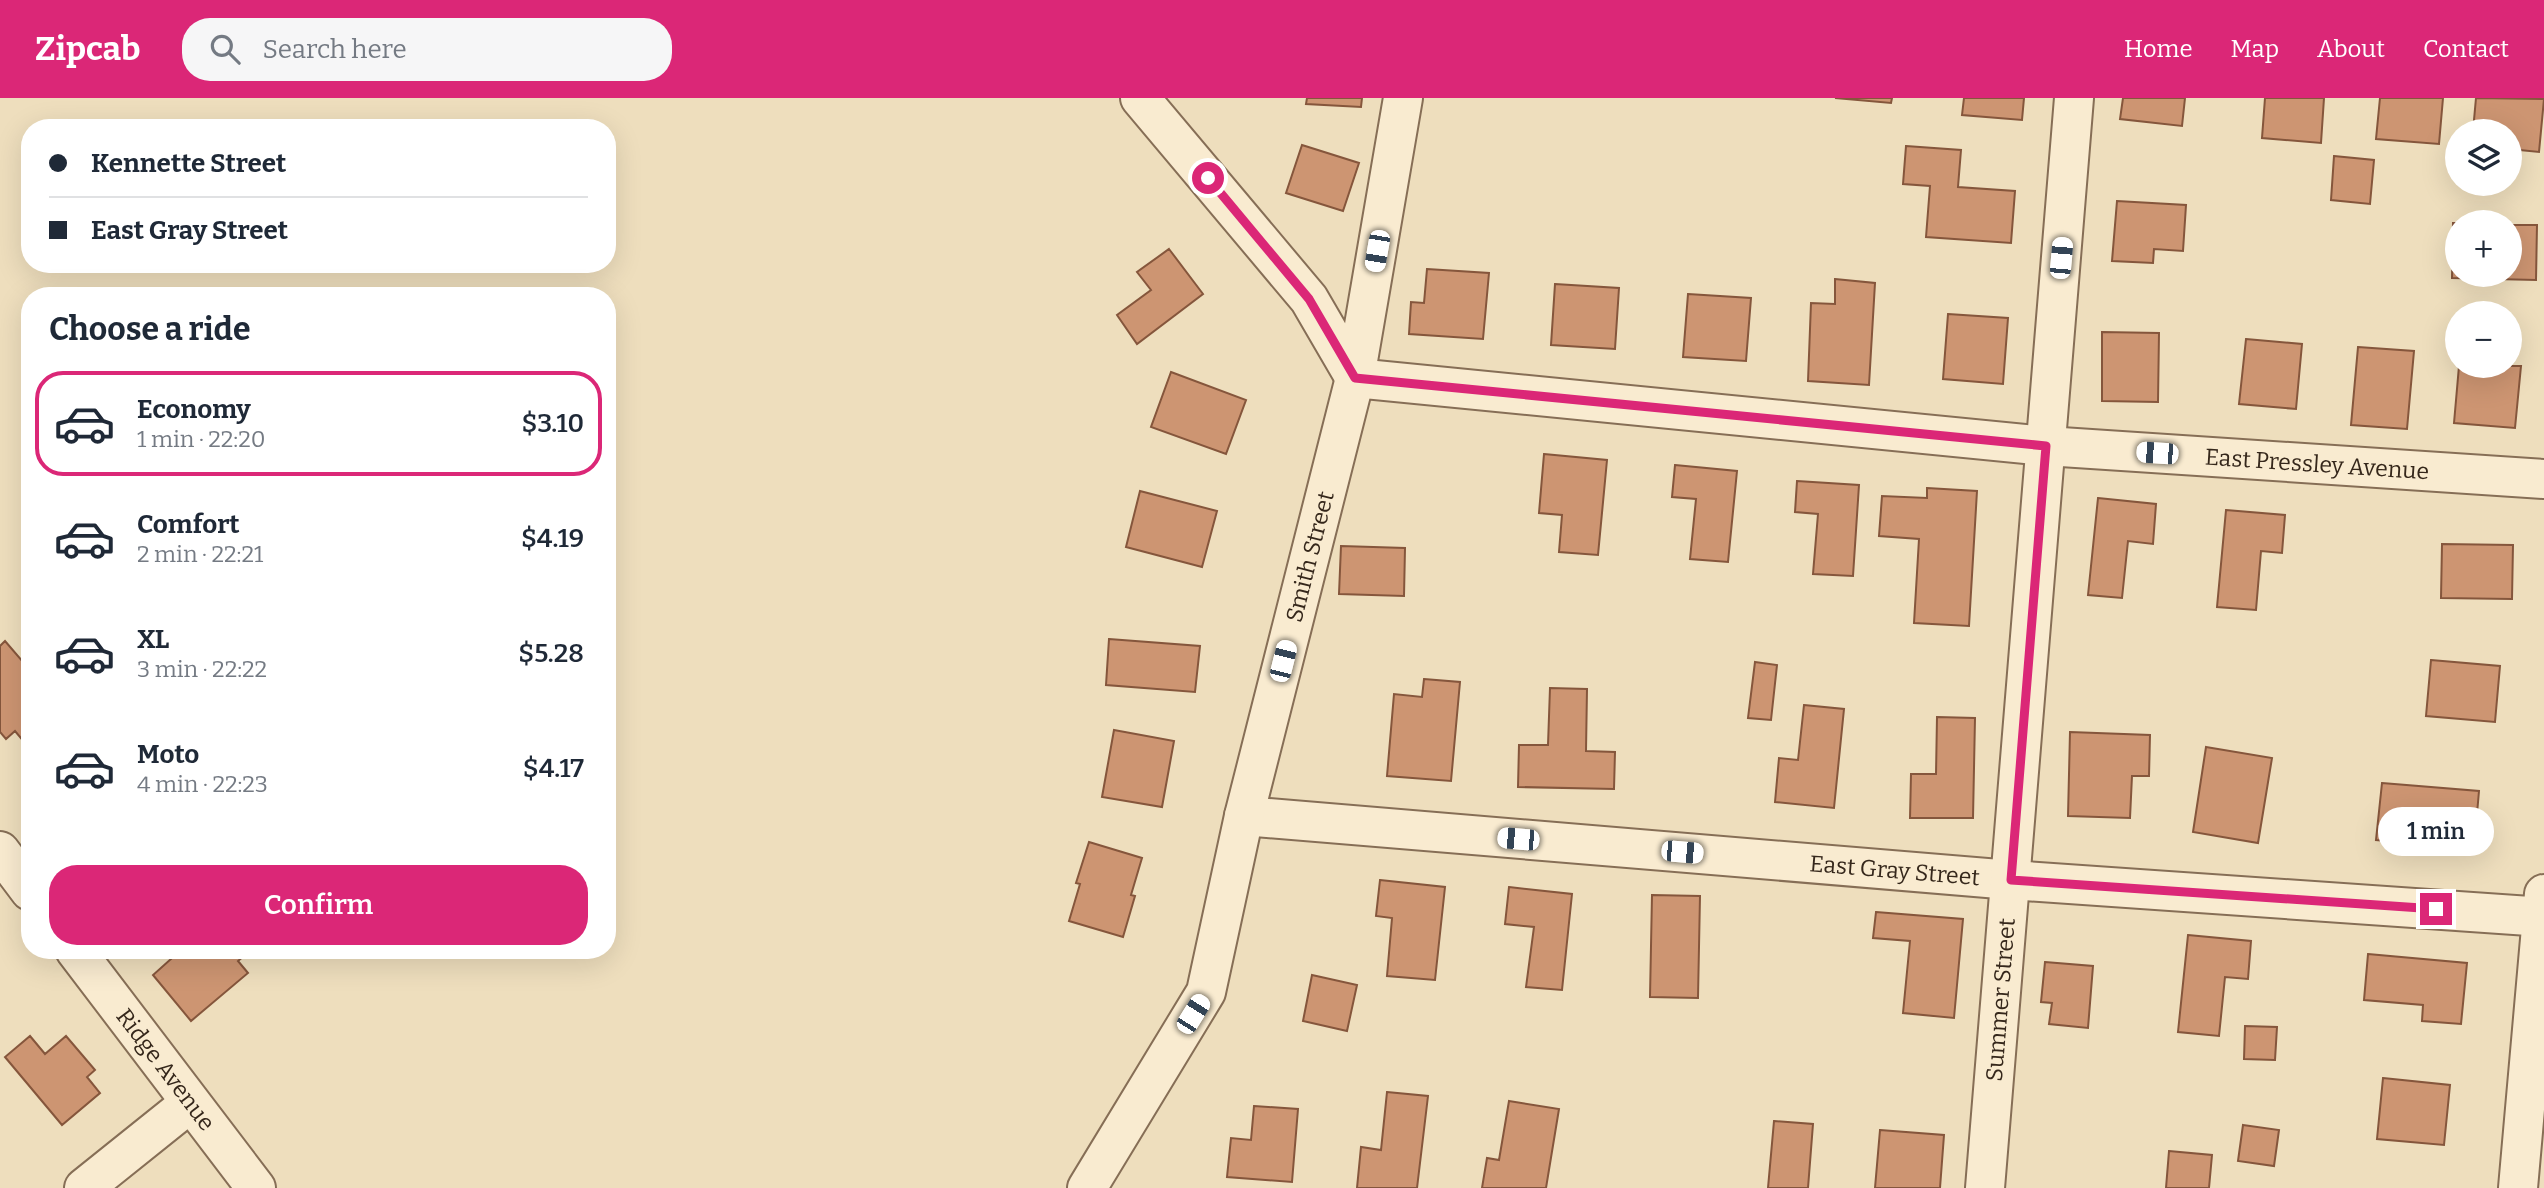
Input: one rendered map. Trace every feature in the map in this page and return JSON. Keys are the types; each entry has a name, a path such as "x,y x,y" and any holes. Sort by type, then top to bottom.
{"street":[{"path":"1140,98 1309,299 1355,378"},
{"name":"Smith Street","path":"1087,1188 1206,992 1244,816 1355,378 1403,98"},
{"name":"Summer Street","path":"1985,1188 2074,98"},
{"name":"East Pressley Avenue","path":"1355,378 2046,446 2544,479"},
{"name":"East Gray Street","path":"1244,816 2011,880 2543,909"},
{"path":"0,851 21,879"},
{"path":"2518,1188 2543,909"},
{"name":"Ridge Avenue","path":"82,959 256,1188"},
{"path":"84,1188 190,1103"}],"building":[{"path":"1307,98 1362,98 1361,107 1306,104"},
{"path":"1835,98 1892,98 1891,103"},
{"path":"1964,98 2024,98 2022,120 1962,115"},
{"path":"2123,98 2185,98 2182,126 2120,119"},
{"path":"2265,98 2324,98 2321,143 2262,138"},
{"path":"2380,98 2443,98 2439,144 2376,139"},
{"path":"2476,98 2544,99 2539,152 2522,150 2522,119 2474,119"},
{"path":"1302,145 1359,163 1343,211 1286,193"},
{"path":"1906,146 1961,150 1958,187 2015,191 2011,243 1926,237 1930,186 1903,184"},
{"path":"2334,156 2374,160 2370,204 2331,200"},
{"path":"2117,201 2186,205 2183,251 2154,249 2153,263 2112,261"},
{"path":"2522,225 2537,225 2536,280 2522,280"},
{"path":"1169,249 1203,294 1137,344 1117,315 1151,290 1137,272"},
{"path":"1427,269 1489,273 1483,339 1409,334 1411,302 1424,303"},
{"path":"1835,279 1875,283 1869,385 1808,381 1811,303 1835,304"},
{"path":"1555,284 1619,288 1615,349 1551,345"},
{"path":"1688,294 1751,298 1746,361 1683,357"},
{"path":"1948,314 2008,318 2003,384 1943,379"},
{"path":"2102,332 2159,333 2158,402 2102,401"},
{"path":"2246,339 2302,344 2296,409 2239,404"},
{"path":"2358,347 2414,351 2407,429 2351,425"},
{"path":"1171,372 1246,400 1226,454 1151,427"},
{"path":"2458,378 2520,378 2515,428 2454,423"},
{"path":"1544,454 1607,460 1598,555 1559,552 1562,515 1539,513"},
{"path":"1675,465 1737,471 1728,562 1690,559 1696,499 1672,497"},
{"path":"1797,481 1859,485 1853,576 1813,574 1818,514 1795,512"},
{"path":"1927,488 1977,491 1969,626 1914,623 1919,539 1879,536 1882,496 1927,498"},
{"path":"1140,491 1217,511 1202,567 1126,547"},
{"path":"2098,498 2156,504 2153,544 2128,541 2122,598 2088,595"},
{"path":"2226,510 2285,515 2282,553 2261,551 2256,610 2217,607"},
{"path":"2442,544 2513,545 2512,599 2441,598"},
{"path":"1341,546 1405,548 1404,596 1339,594"},
{"path":"1109,639 1200,646 1195,692 1106,685"},
{"path":"5,641 21,660 21,738 15,731 6,739 0,732 0,646"},
{"path":"2431,660 2500,666 2495,722 2426,716"},
{"path":"1755,662 1777,665 1771,720 1748,718"},
{"path":"1424,679 1460,682 1451,781 1387,776 1394,694 1422,697"},
{"path":"1550,688 1587,689 1586,751 1615,752 1614,789 1518,787 1519,745 1548,745"},
{"path":"1804,705 1844,709 1834,808 1775,802 1779,758 1798,760"},
{"path":"1937,717 1975,718 1973,818 1910,818 1911,774 1936,774"},
{"path":"1114,730 1174,741 1162,807 1102,797"},
{"path":"2070,732 2150,735 2149,776 2132,776 2130,818 2068,816"},
{"path":"2206,747 2272,758 2258,843 2193,832"},
{"path":"2382,783 2479,791 2474,848 2376,840"},
{"path":"1089,842 1142,858 1123,937 1069,921 1080,884 1076,883"},
{"path":"1380,880 1445,887 1435,980 1387,976 1392,918 1376,916"},
{"path":"1509,887 1572,894 1562,990 1526,987 1534,927 1505,924"},
{"path":"1652,895 1700,896 1698,998 1650,997"},
{"path":"1876,912 1963,919 1954,1018 1903,1013 1910,941 1873,938"},
{"path":"2188,935 2251,941 2248,979 2225,977 2219,1036 2178,1032"},
{"path":"2368,954 2467,963 2461,1024 2422,1021 2423,1005 2364,1000"},
{"path":"171,959 240,959 238,961 248,973 191,1021 153,975"},
{"path":"2045,962 2093,966 2088,1028 2049,1024 2052,1003 2041,1002"},
{"path":"1312,975 1357,985 1347,1031 1303,1021"},
{"path":"2245,1026 2277,1027 2275,1060 2244,1059"},
{"path":"30,1036 45,1054 66,1036 95,1070 87,1077 100,1093 62,1125 5,1057"},
{"path":"2383,1078 2450,1085 2444,1145 2377,1139"},
{"path":"1387,1092 1428,1096 1417,1188 1357,1188 1361,1147 1381,1150"},
{"path":"1509,1101 1559,1109 1546,1188 1482,1188 1487,1158 1499,1160"},
{"path":"1254,1106 1298,1109 1292,1182 1227,1177 1231,1138 1251,1140"},
{"path":"1774,1121 1813,1124 1808,1188 1768,1188"},
{"path":"2243,1125 2279,1130 2274,1166 2238,1161"},
{"path":"1880,1130 1944,1135 1940,1188 1875,1188"},
{"path":"2169,1151 2212,1155 2209,1188 2166,1188"}],"route":[{"path":"1208,178 1309,299 1355,378 2046,446 2011,880 2436,909"}]}
